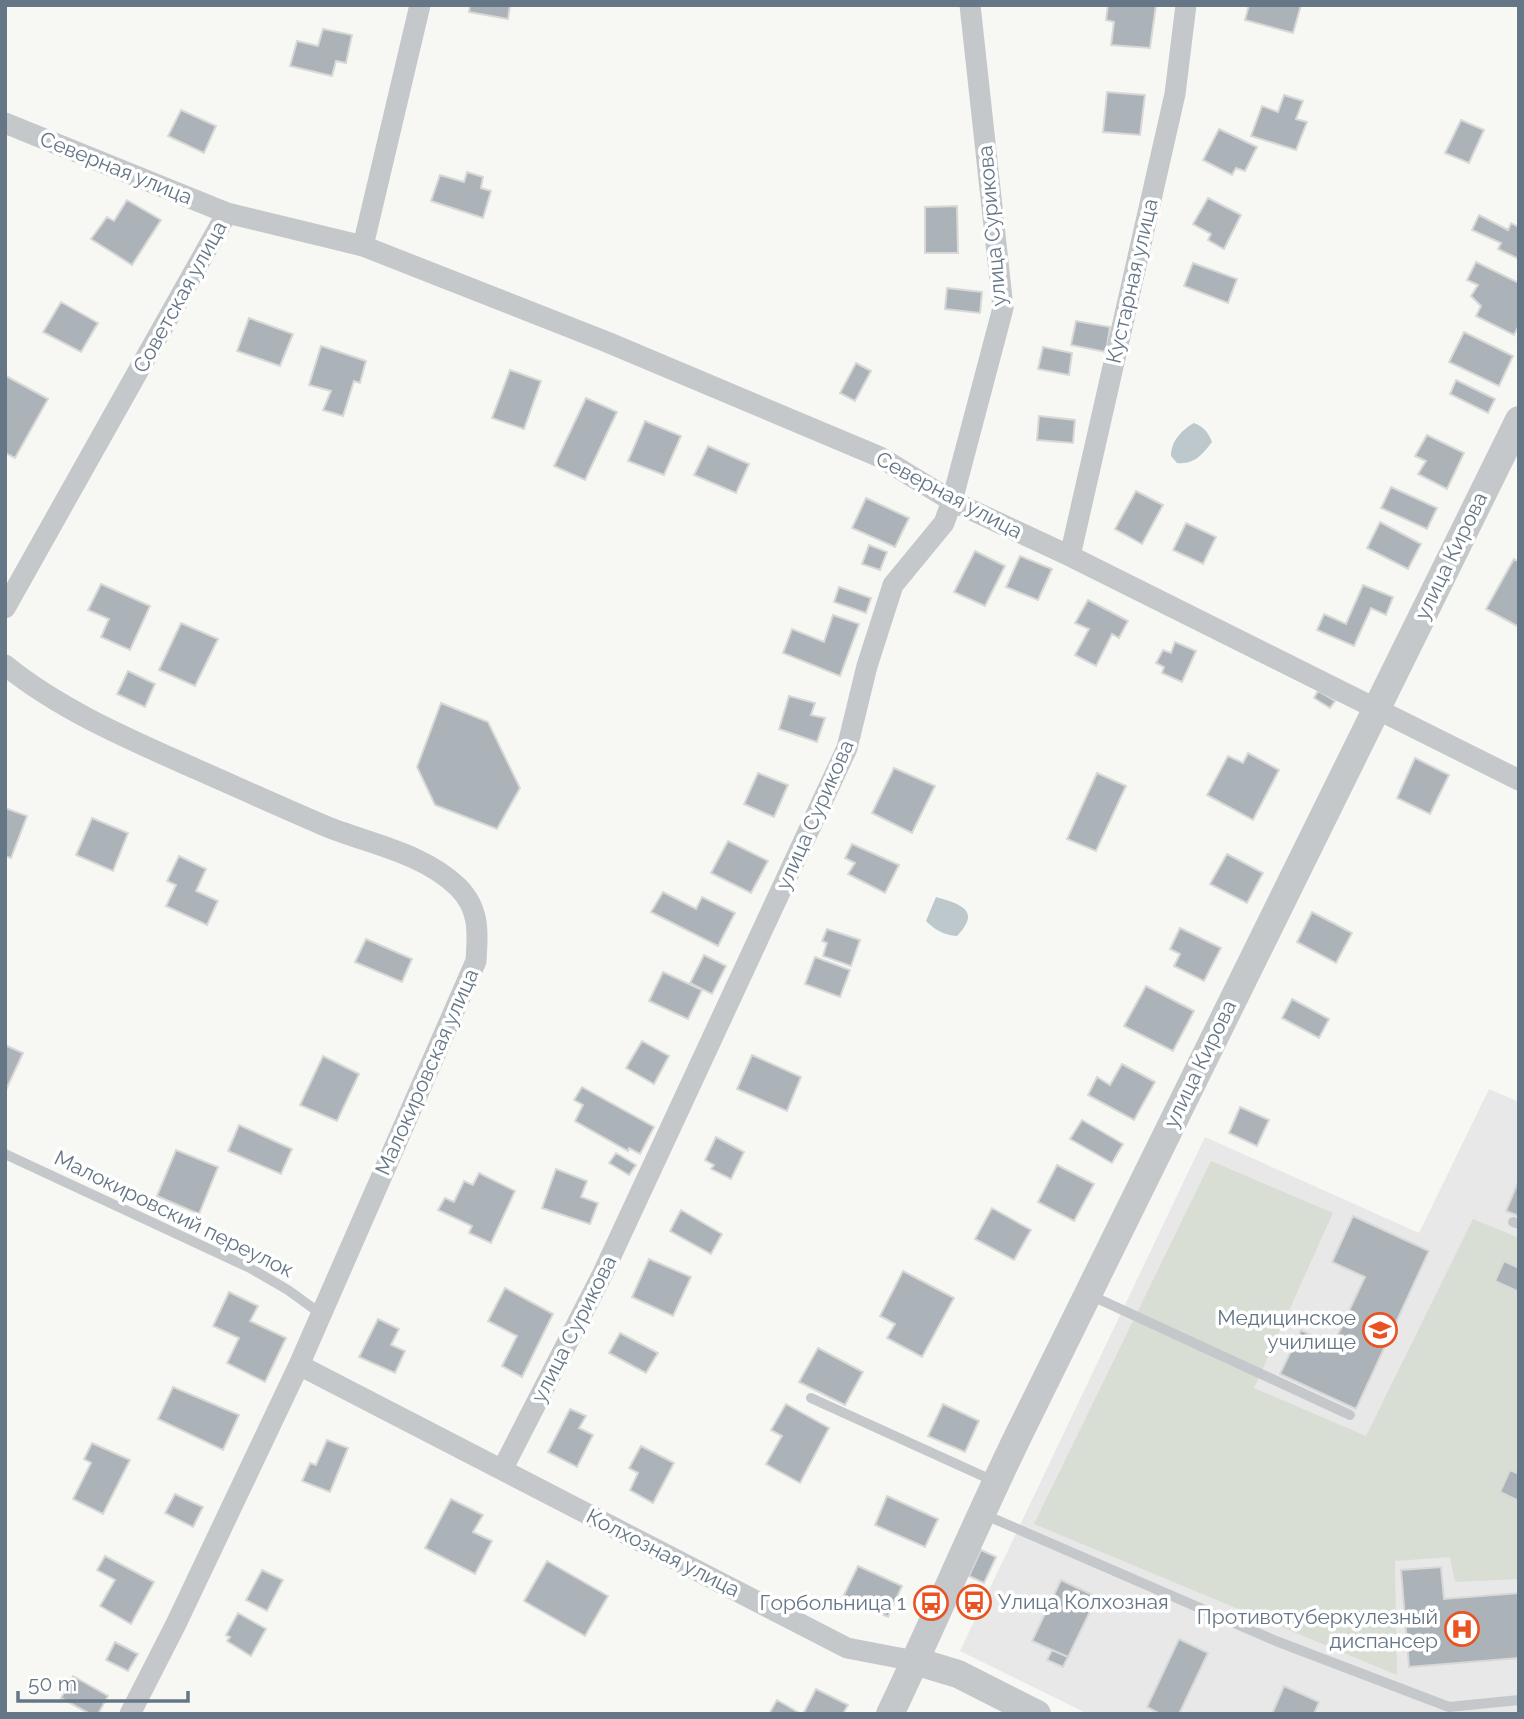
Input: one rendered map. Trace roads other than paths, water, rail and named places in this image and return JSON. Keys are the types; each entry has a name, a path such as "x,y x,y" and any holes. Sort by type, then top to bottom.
{"street":[{"path":"363,246 420,5"},
{"name":"улица Сурикова","path":"502,1470 603,1273 847,748 867,666 893,585 944,523 952,501 1003,308 970,5"},
{"name":"Кустарная улица","path":"1070,556 1175,94 1186,5"},
{"name":"Северная улица","path":"5,123 227,214"},
{"name":"Советская улица","path":"5,608 227,214 363,246"},
{"name":"Северная улица","path":"363,246 607,342 880,457 952,501 1070,556 1519,780"},
{"name":"улица Кирова","path":"890,1714 981,1513 1087,1294 1519,419"},
{"name":"Малокировская улица","path":"5,664 25,681 62,704 149,748 326,826 403,853 442,872 471,904 478,929 476,961 299,1365 176,1624 130,1714"},
{"name":"Колхозная улица","path":"299,1365 847,1648 915,1661 958,1674 1037,1714"}],"lane":[{"name":"Малокировский переулок","path":"5,1154 250,1268 288,1290 321,1314"},
{"path":"1087,1294 1350,1415"},
{"path":"811,1398 996,1482"},
{"path":"981,1513 1276,1641 1449,1710 1519,1700"}],"place":[{"name":"Медицинское училище","path":"1380,1330"},
{"name":"Улица Колхозная","path":"974,1602"},
{"name":"Горбольница 1","path":"931,1603"},
{"name":"Противотуберкулезный диспансер","path":"1462,1629"}]}
